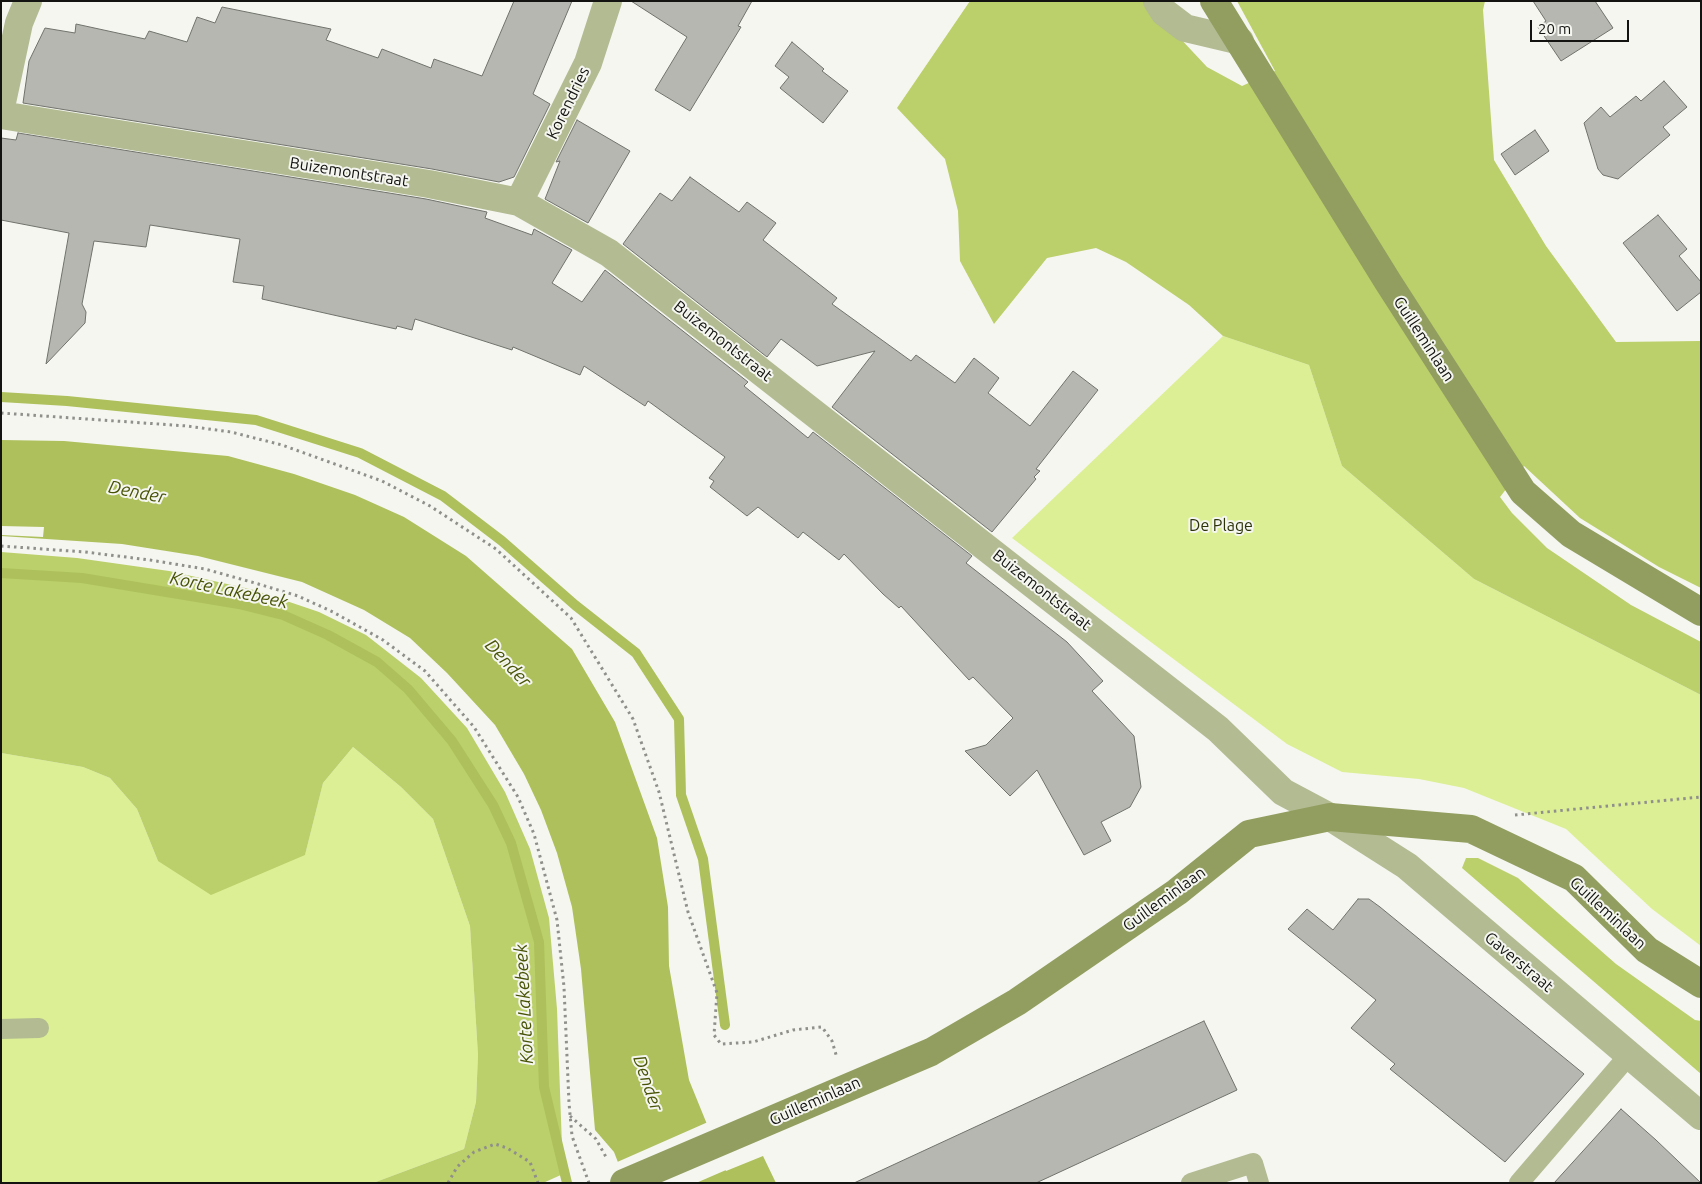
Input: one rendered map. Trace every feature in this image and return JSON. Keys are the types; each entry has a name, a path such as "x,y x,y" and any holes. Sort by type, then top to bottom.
{"main road":[{"name":"Guilleminlaan","path":"1214,1 1388,282 1524,492 1571,534 1701,612"},
{"name":"Guilleminlaan","path":"624,1183 931,1052 1017,1002 1177,892 1249,834 1330,816 1471,829 1574,878 1647,950 1701,984"}],"street":[{"path":"1,107 19,23 28,1"},
{"name":"Korendries","path":"519,202 588,63 608,1"},
{"path":"1157,1 1164,12 1185,28 1240,41"},
{"name":"Buizemontstraat","path":"1,115 429,184 519,202 609,252 1218,729 1283,792 1330,816"},
{"name":"Gaverstraat","path":"1330,816 1407,866 1701,1116"}],"lane":[{"path":"1,1029 39,1028"},
{"path":"1519,1183 1629,1055"},
{"path":"1191,1183 1253,1162 1259,1183"}],"path":[{"path":"1,414 186,426 230,432 282,445 382,481 430,506 496,549 572,618 633,720 659,792 688,912 716,993 714,1035 721,1044 753,1042 793,1030 822,1027 832,1041 840,1066"},
{"path":"1,546 85,552 150,560 205,569 255,583 298,596 333,612 383,640 425,671 474,726 518,797 534,834 557,920 564,987 572,1136 589,1183"},
{"path":"1471,829 1522,813 1701,797"},
{"path":"570,1116 596,1139 608,1160"},
{"path":"448,1183 457,1167 474,1152 495,1144 507,1148 530,1162 538,1183"}],"green space":[{"name":"De Plage","path":"1223,336 1309,365 1342,466 1474,579 1701,695 1701,946 1652,909 1566,829 1464,788 1419,779 1342,772 1287,744 1012,538"},
{"path":"353,747 401,787 433,819 470,926 478,1055 476,1102 464,1149 373,1183 1,1183 1,753 83,767 110,778 137,809 158,861 305,855 323,783"}],"shaded area":[{"path":"970,1 1149,1 1163,20 1207,67 1242,86 1275,71 1237,1 1485,1 1483,10 1494,160 1546,246 1616,342 1701,341 1701,588 1659,567 1580,518 1524,466 1500,497 1512,513 1547,548 1631,605 1701,642 1701,695 1474,579 1342,466 1309,365 1223,336 1189,305 1126,262 1096,248 1047,258 994,324 960,261 958,211 945,159 897,108"},
{"path":"1,552 77,558 169,571 254,590 319,612 366,635 421,678 467,728 505,792 530,849 549,918 557,1009 563,1174 543,1183 373,1183 464,1149 476,1102 478,1055 470,926 433,819 401,787 353,747 323,783 305,855 211,895 158,861 137,809 110,778 83,767 1,753"},
{"path":"1466,858 1478,858 1518,878 1616,964 1695,1020 1701,1021 1701,1074 1462,868"}],"water":[{"name":"Dender","path":"1,440 64,441 228,456 294,474 355,495 404,517 466,556 572,649 615,722 657,838 668,907 669,966 689,1080 726,1171 763,1156 776,1183 626,1183 614,1152 595,1130 581,969 572,907 557,853 541,810 524,774 495,725 447,673 410,638 364,610 302,582 198,556 122,544 1,536"}],"pier":[{"path":"1,526 44,527 43,537 1,535"},
{"path":"708,1122 727,1168 763,1154 696,1183 623,1183 615,1163"}],"building":[{"path":"514,1 572,1 533,94 550,104 514,177 499,182 432,169 23,103 29,61 45,28 75,33 76,24 145,39 149,31 187,42 197,17 215,23 222,7 331,29 326,40 378,58 382,49 431,68 434,59 482,76"},
{"path":"631,1 752,1 738,26 741,27 690,111 655,90 687,37"},
{"path":"1533,1 1595,1 1613,28 1561,61 1538,27 1546,21"},
{"path":"792,42 824,69 822,71 848,91 823,123 780,88 789,77 775,66"},
{"path":"1664,81 1687,107 1663,127 1670,135 1618,179 1603,175 1598,169 1584,123 1601,107 1610,117 1636,96 1641,101"},
{"path":"577,120 630,151 588,223 545,199 560,161 556,162"},
{"path":"1535,130 1549,151 1515,175 1501,154"},
{"path":"18,133 426,199 487,212 485,218 532,235 534,229 572,250 552,283 582,302 605,270 748,382 744,386 808,438 813,432 972,556 966,563 1067,642 1103,681 1092,691 1134,736 1141,787 1130,807 1101,822 1111,841 1084,855 1037,770 1010,796 965,751 986,745 1013,718 973,677 969,680 901,606 899,608 883,594 844,554 839,560 803,532 798,538 758,507 747,516 710,487 714,481 709,478 725,457 648,401 645,406 584,366 580,375 513,347 512,350 415,319 412,330 397,326 396,329 262,299 264,286 233,282 240,239 150,225 146,247 94,241 82,304 86,312 85,323 46,364 69,233 1,220 1,138 16,140"},
{"path":"690,177 739,212 747,202 776,223 763,240 837,298 832,304 911,361 916,355 955,383 974,358 999,378 988,393 1030,426 1073,371 1098,390 1036,469 1040,471 1034,477 1036,479 992,532 832,407 875,351 817,366 781,339 767,357 623,244 660,193 672,201"},
{"path":"1658,215 1687,249 1679,256 1701,282 1701,292 1677,311 1623,243"},
{"path":"1358,899 1369,899 1380,907 1584,1074 1505,1162 1390,1069 1395,1064 1351,1028 1376,1000 1288,929 1307,909 1333,930"},
{"path":"1204,1021 1237,1090 1036,1183 854,1183"},
{"path":"1621,1109 1656,1140 1701,1183 1554,1183"}],"waterway":[{"path":"1,397 67,401 256,420 360,453 443,496 502,541 575,605 636,653 679,719 681,795 703,859 725,1025"},
{"name":"Korte Lakebeek","path":"1,573 82,578 239,604 283,615 328,635 377,662 408,689 452,741 493,805 511,843 539,942 544,1087 567,1183"}]}
